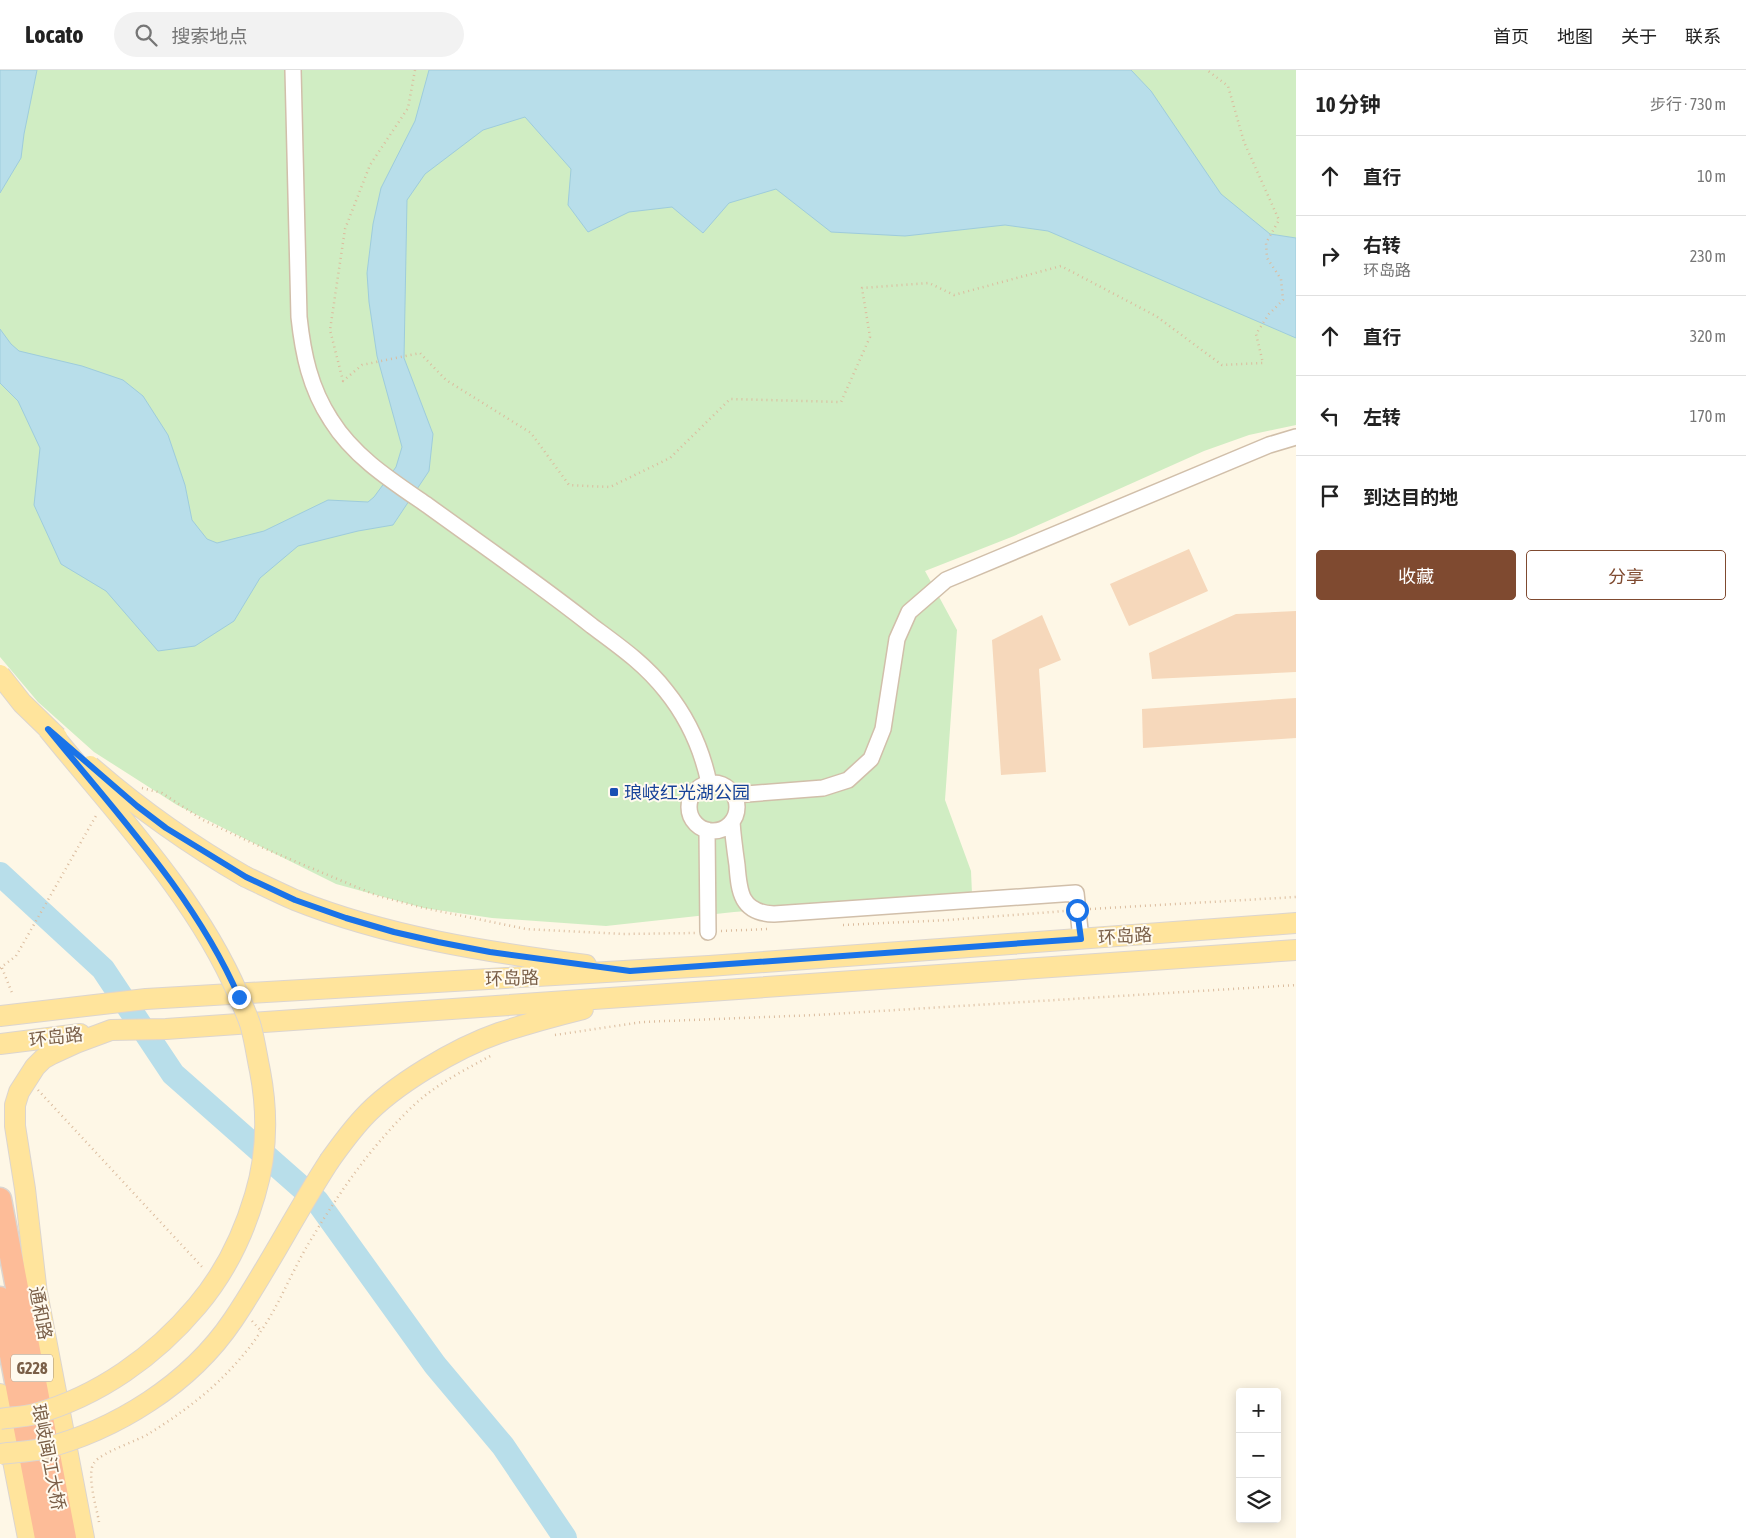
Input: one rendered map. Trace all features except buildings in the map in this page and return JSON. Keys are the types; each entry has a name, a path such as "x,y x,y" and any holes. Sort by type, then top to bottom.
{"highway":[{"name":"琅岐闽江大桥","path":"0,1199 65,1538"},
{"name":"琅岐闽江大桥","path":"0,1298 46,1538"}],"main road":[{"path":"0,675 22,703 48,729 137,806 166,828 246,877 295,900 394,932 490,952 630,971"},
{"path":"0,1419 34,1414 76,1399 94,1390 139,1362 173,1332 208,1293 227,1265 250,1212 265,1154 265,1097 253,1035 227,968 206,933 161,869 48,729"},
{"name":"环岛路","path":"0,1016 146,999 630,971 1296,923"},
{"name":"环岛路","path":"0,1044 111,1030 166,1029 1296,950"},
{"path":"0,1454 40,1450 84,1436 127,1414 177,1380 196,1363 232,1321 330,1160 362,1118 387,1095 457,1052 498,1043 555,1016 633,996"},
{"path":"37,1294 26,1189 15,1126 15,1105 18,1092 35,1067 44,1059 68,1046 111,1030"},
{"name":"通和路","path":"0,1119 37,1294 92,1534"},
{"path":"0,1394 28,1538"}],"street":[{"path":"293,70 299,316 304,356 313,385 331,421 354,449 384,475 564,604 625,650 647,670 666,691 684,720 701,755 710,783"},
{"path":"734,795 823,788 848,780 872,760 884,729 897,639 909,612 946,580 1269,445 1296,438"},
{"path":"732,822 720,830 707,830 695,823 691,817 689,802 696,789 710,783 724,785 734,795 737,809 732,822 740,893 750,907 767,914 1076,893 1081,939"},
{"path":"707,830 708,932"}],"path":[{"path":"415,70 408,108 370,165 345,228 330,330 343,382 362,365 420,353 446,380 531,434 569,485 610,487 670,458 730,399 841,402 870,337 862,288 929,283 954,295 1061,266 1156,316 1222,365 1263,363 1256,334 1283,300 1281,279 1267,258 1266,243 1279,220 1244,142 1228,86 1208,70"},
{"path":"137,788 162,793 203,820 378,896 414,905 526,929 623,934 774,928"},
{"path":"12,993 1,968 16,956 28,938 99,810"},
{"path":"841,925 948,920 1296,897"},
{"path":"554,1035 642,1022 816,1015 1296,985"},
{"path":"92,1534 91,1475 93,1464 100,1457 148,1434 196,1402 237,1363 261,1331 311,1239 355,1173 386,1135 414,1106 498,1043"},
{"path":"34,1086 208,1273"},
{"path":"248,1317 261,1331"}],"green space":[{"path":"0,70 1296,70 1296,425 1249,435 1204,451 1014,536 925,571 957,630 945,800 971,871 972,894 734,912 606,926 492,918 424,908 336,884 177,805 94,752 38,702 0,657"}],"water":[{"path":"0,70 37,70 21,158 0,193"},
{"path":"429,70 1131,70 1151,91 1221,194 1270,234 1296,238 1296,338 1048,231 1005,225 905,236 831,232 776,189 729,203 703,233 672,207 629,212 588,232 568,205 571,169 525,117 483,130 425,174 407,200 404,358 433,434 429,471 393,525 358,531 298,546 260,578 234,621 195,646 158,651 106,591 61,564 34,505 40,448 18,401 0,383 0,329 19,351 82,366 123,380 143,396 168,435 185,485 192,520 207,539 217,543 264,531 328,500 368,502 374,497 396,467 402,447 377,356 369,302 367,273 373,224 381,188 415,121"}],"waterway":[{"path":"0,874 103,969 173,1074 317,1201 435,1365 503,1446 565,1538"}],"place":[{"name":"琅岐红光湖公园","path":"614,792"}],"route":[{"path":"239,997 227,968 185,902 137,837 48,729 108,782 166,828 246,877 295,900 346,918 394,932 490,952 630,971 710,966 1081,939 1077,910"}]}
